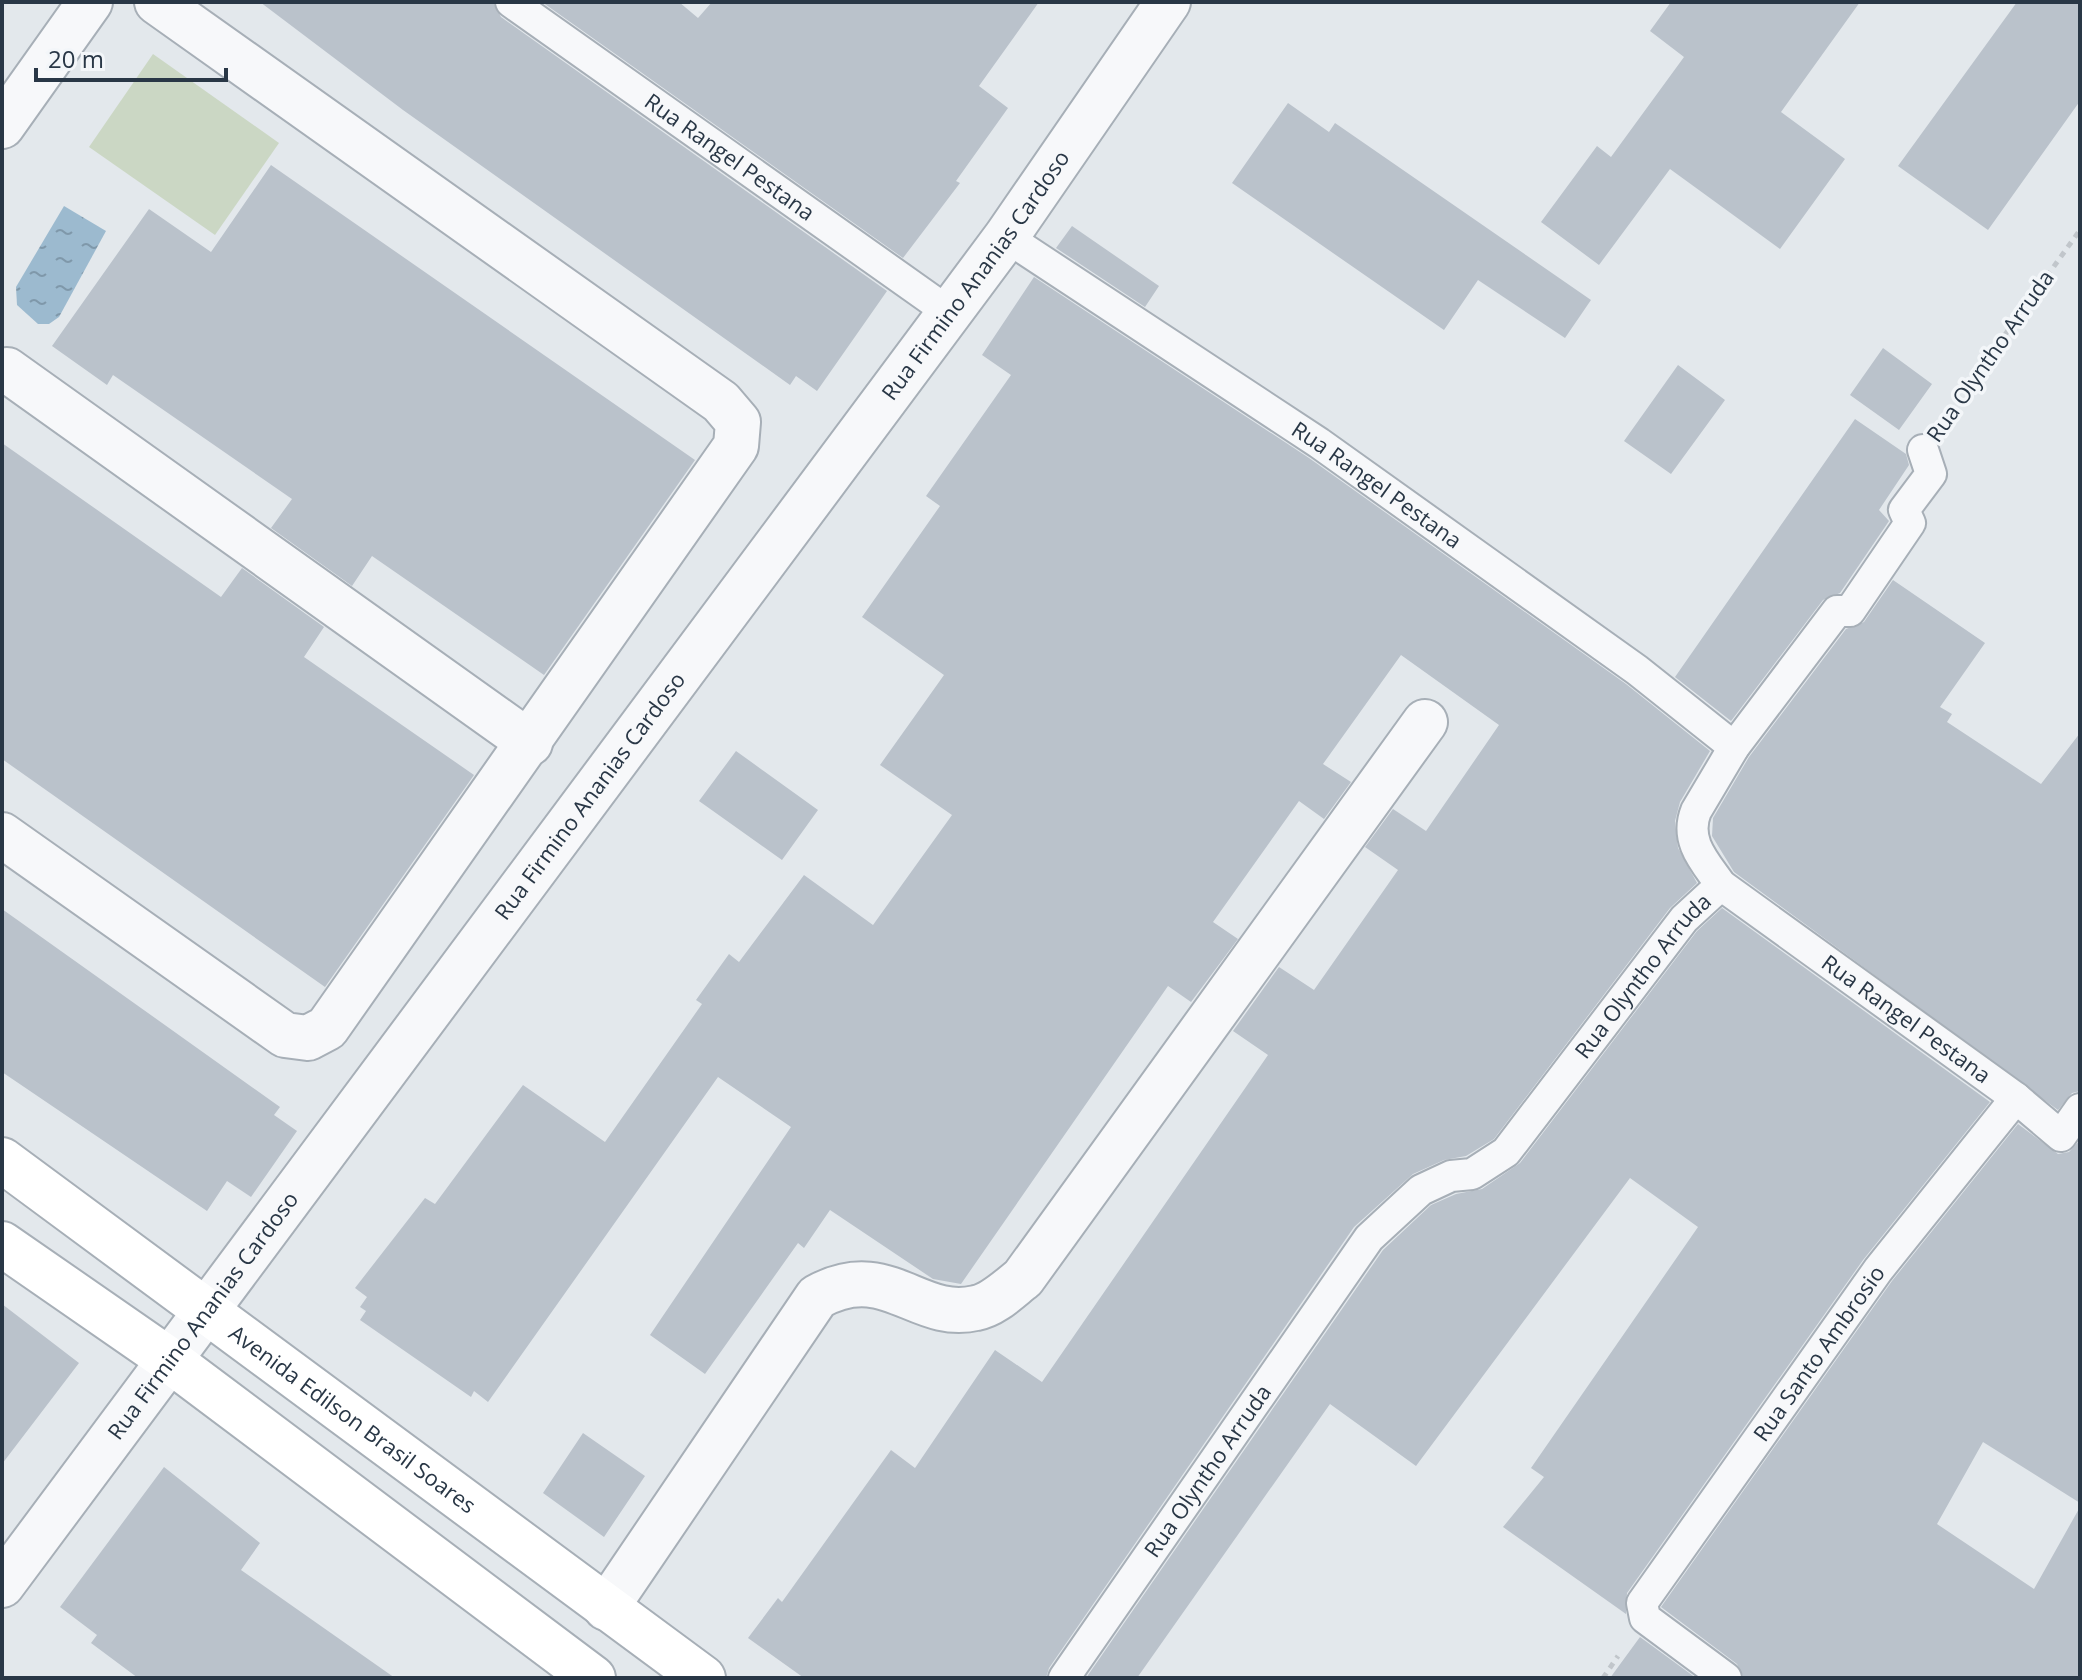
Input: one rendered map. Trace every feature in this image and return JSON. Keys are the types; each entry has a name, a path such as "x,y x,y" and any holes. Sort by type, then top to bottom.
{"main road":[{"name":"Avenida Edilson Brasil Soares","path":"2,1160 703,1678"},
{"path":"2,1244 168,1359 593,1678"}],"street":[{"path":"2,126 90,2"},
{"path":"2,835 285,1035 308,1038 327,1028 736,446 738,422 721,402 157,2"},
{"name":"Rua Firmino Ananias Cardoso","path":"2,1585 1006,237 1168,2"},
{"path":"7,370 530,743"},
{"path":"606,1608 817,1297 841,1284 870,1283 955,1310 978,1308 1023,1278 1425,722"}],"lane":[{"name":"Rua Rangel Pestana","path":"511,2 950,313"},
{"name":"Rua Rangel Pestana","path":"1006,237 1319,443 1637,670 1734,747"},
{"name":"Rua Olyntho Arruda","path":"1064,1678 1369,1238 1421,1190 1451,1176 1472,1174 1506,1152 1684,919 1721,885 1693,845 1692,820 1734,747 1837,611 1850,611 1910,523 1904,510 1931,474 1923,450"},
{"name":"Rua Rangel Pestana","path":"1721,885 2016,1098 2061,1136 2080,1109"},
{"name":"Rua Santo Ambrosio","path":"1726,1678 1645,1618 1642,1603 1878,1270 2016,1098"}],"path":[{"name":"Rua Olyntho Arruda","path":"1923,450 2080,230"}],"green space":[{"path":"153,54 279,143 215,235 89,147"}],"water":[{"path":"64,206 106,231 59,317 49,324 38,324 17,305 16,287"}],"building":[{"path":"260,2 493,2 501,17 887,291 817,391 796,376 790,385 403,110"},
{"path":"542,2 679,2 698,18 712,2 1039,2 979,86 1008,108 956,181 960,183 903,258"},
{"path":"1671,2 1860,2 1781,112 1845,159 1780,249 1670,169 1599,265 1541,222 1597,146 1611,157 1684,57 1650,31"},
{"path":"2017,2 2080,2 2080,101 1988,230 1898,166"},
{"path":"1288,103 1329,132 1335,123 1591,300 1565,338 1478,280 1444,330 1232,183"},
{"path":"271,165 695,460 544,675 372,556 352,586 271,528 292,499 113,375 107,385 52,346 149,209 211,252"},
{"path":"1072,226 1159,286 1145,307 1056,248"},
{"path":"1034,277 1309,458 1626,684 1710,751 1680,802 1675,821 1678,848 1697,883 1670,908 1494,1139 1466,1156 1444,1160 1413,1174 1354,1227 1049,1668 1046,1678 804,1678 748,1638 778,1598 782,1602 891,1450 915,1468 995,1350 1042,1382 1268,1055 1233,1031 1279,967 1314,990 1398,870 1365,847 1393,809 1426,831 1499,725 1401,655 1323,764 1351,782 1324,819 1299,801 1213,922 1238,939 1191,1002 1168,986 961,1284 933,1279 830,1210 804,1248 798,1243 705,1374 650,1335 791,1127 718,1077 488,1402 474,1391 471,1397 360,1320 366,1311 360,1307 367,1297 355,1288 425,1198 435,1204 523,1085 605,1142 702,1004 696,1000 729,954 739,962 804,875 873,925 952,815 880,765 944,675 862,617 940,506 926,496 1011,375 982,355"},
{"path":"1883,348 1932,384 1899,430 1850,395"},
{"path":"1678,365 1725,400 1671,474 1624,441"},
{"path":"1855,419 1906,454 1909,465 1879,510 1889,521 1840,593 1823,600 1731,721 1675,677"},
{"path":"2,443 221,597 242,568 324,627 304,657 474,775 325,987 2,759"},
{"path":"1893,580 1985,643 1940,707 1952,714 1947,722 2041,784 2080,733 2080,1091 2072,1093 2058,1110 1734,872 1712,836 1713,818 1749,757 1846,629 1864,622"},
{"path":"736,751 818,810 782,860 699,801"},
{"path":"1722,908 1990,1102 1863,1260 1627,1593 1626,1614 1503,1527 1544,1477 1531,1468 1698,1227 1630,1178 1416,1466 1330,1404 1137,1678 1086,1678 1383,1250 1431,1205 1456,1194 1482,1189 1520,1163 1697,931"},
{"path":"2,909 280,1107 274,1115 297,1131 251,1197 227,1181 207,1211 2,1072"},
{"path":"2018,1124 2058,1154 2069,1152 2080,1140 2080,1503 1983,1442 1937,1524 2034,1589 2080,1507 2080,1678 1744,1678 1737,1664 1661,1607 1892,1281"},
{"path":"2,1304 79,1363 2,1464"},
{"path":"583,1433 645,1476 604,1537 543,1493"},
{"path":"164,1467 260,1543 241,1570 395,1678 138,1678 91,1643 97,1635 60,1607"},
{"path":"1640,1637 1696,1678 1610,1678"}]}
